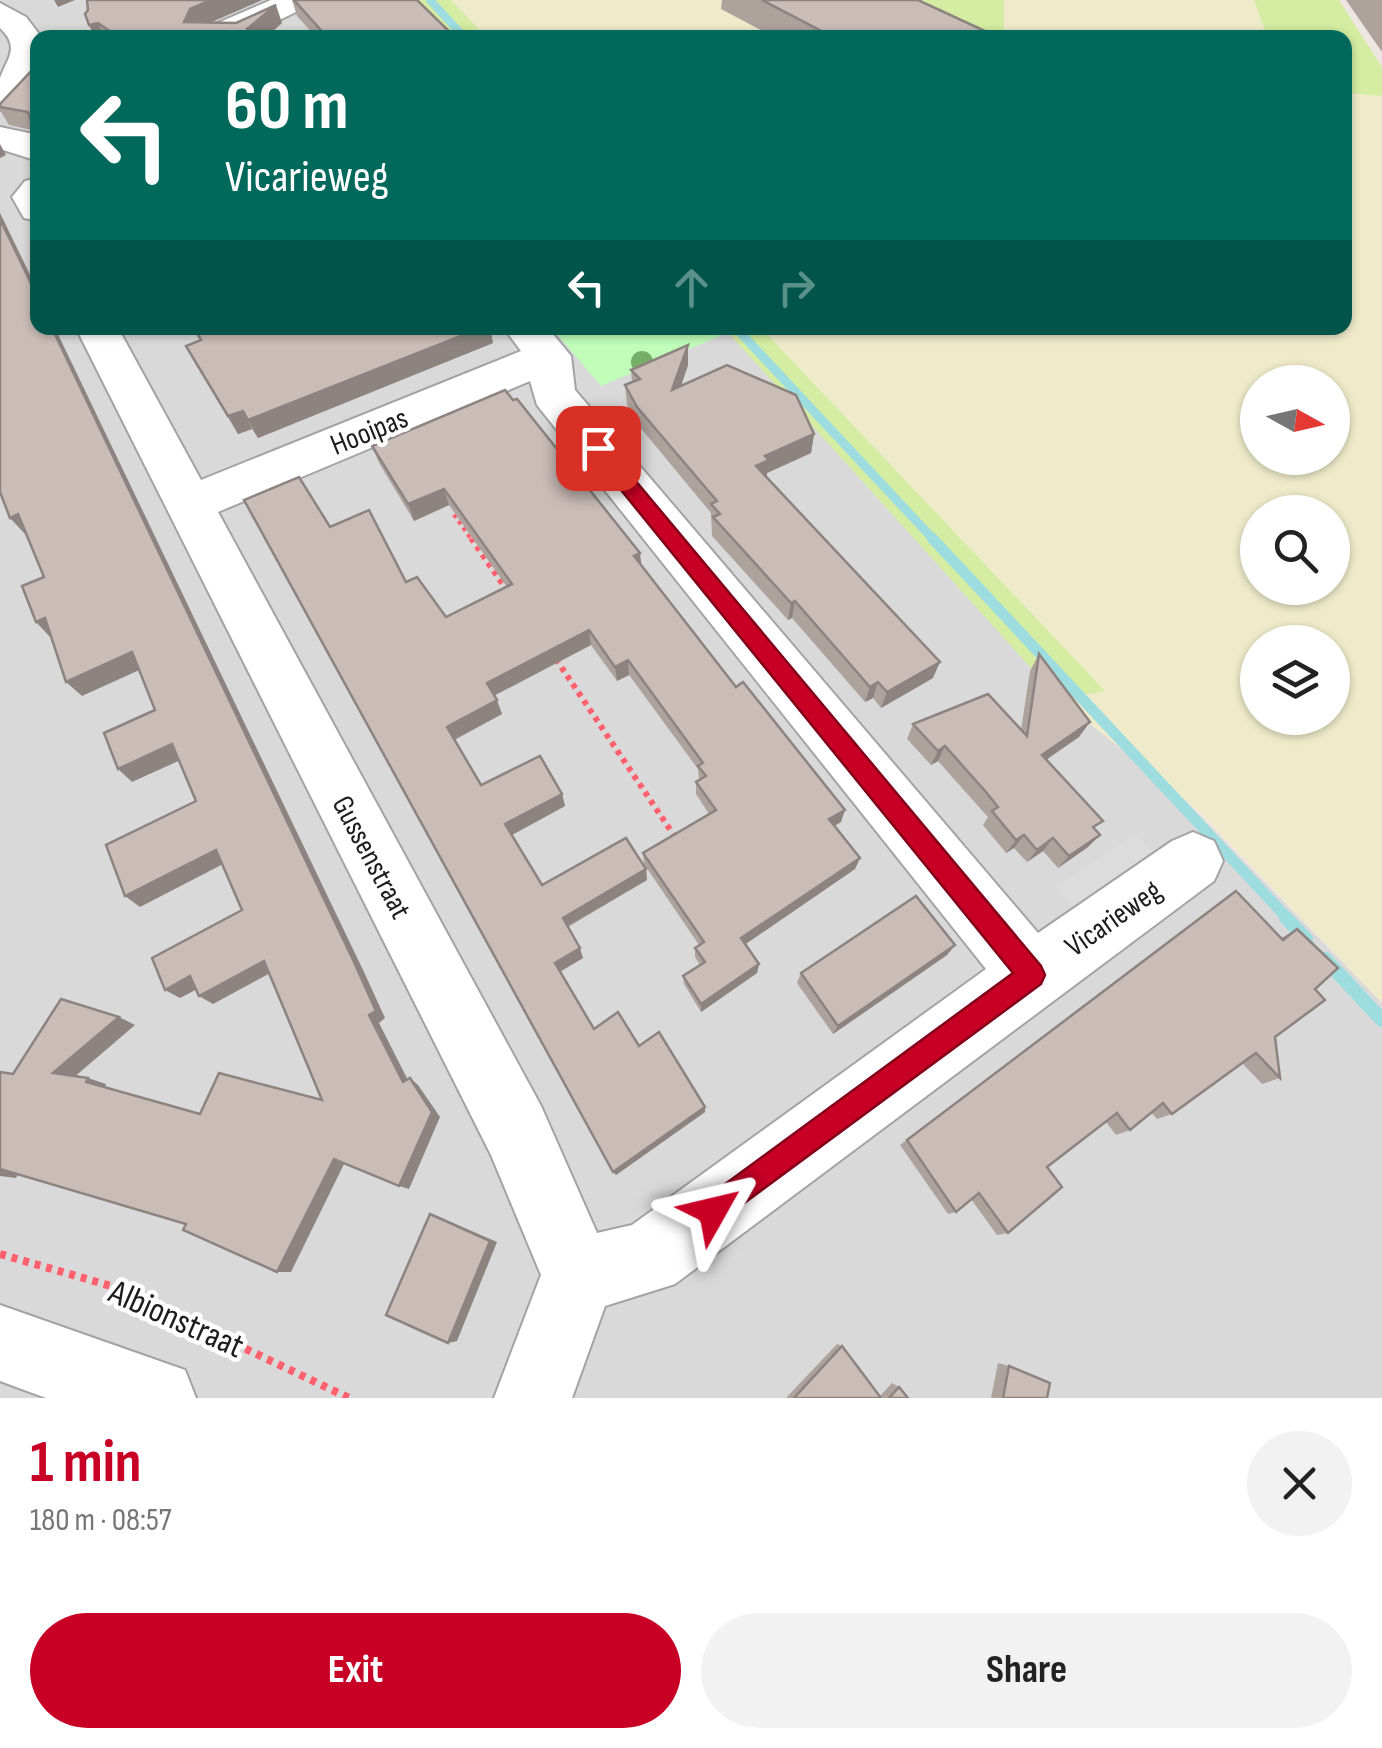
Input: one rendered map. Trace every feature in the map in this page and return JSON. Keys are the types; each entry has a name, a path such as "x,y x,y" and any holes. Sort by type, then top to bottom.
{"street":[{"path":"233,30 295,0"},
{"path":"0,12 23,28 30,48"},
{"path":"0,100 30,64"},
{"path":"0,138 30,146"},
{"name":"Gussenstraat","path":"102,335 516,1131 578,1275"},
{"name":"Hooipas","path":"188,505 537,342"},
{"name":"Vicarieweg","path":"537,342 553,394 1032,975"},
{"name":"Vicarieweg","path":"578,1275 649,1258 1193,861"},
{"path":"533,1398 578,1275"},
{"path":"0,1343 157,1398"}],"path":[{"path":"470,507 454,514 517,605"},
{"path":"552,654 681,846"},
{"name":"Albionstraat","path":"0,1254 118,1288 349,1398"}],"shaded area":[{"path":"0,0 406,0 436,30 30,30 30,335 733,335 1382,1003 1382,1398 0,1398"},
{"path":"451,0 865,0 927,30 479,30"},
{"path":"1004,0 1254,0 1265,30 1004,30"},
{"path":"1352,94 1382,96 1382,1003 1200,812 1059,699 1104,691 768,335 1352,335"},
{"path":"1135,833 1158,858 1078,914 1056,887"}],"green space":[{"path":"416,0 451,0 479,30 445,30"},
{"path":"865,0 1004,0 1004,30 927,30"},
{"path":"1254,0 1339,0 1382,67 1382,96 1352,94 1352,30 1265,30"},
{"path":"558,335 720,336 601,386"},
{"path":"730,335 768,335 1105,691 1059,699"}],"building":[{"path":"87,0 211,0 190,9 184,22 236,23 276,5 248,30 108,30 98,23 89,25 85,14"},
{"path":"294,0 417,0 448,30 321,30"},
{"path":"762,0 918,0 983,30 820,30"},
{"path":"30,72 30,119 28,112 0,104"},
{"path":"0,219 30,281 30,335 55,335 354,962 376,1011 369,1015 403,1082 410,1078 432,1112 399,1186 334,1159 277,1272 183,1230 186,1224 0,1169 0,1072 13,1074 61,999 119,1017 53,1073 88,1078 86,1082 200,1114 219,1073 322,1100 264,961 199,996 190,976 165,990 152,958 242,910 216,850 125,896 106,845 196,801 172,744 118,769 104,733 155,710 132,652 66,682 45,618 36,622 22,586 44,577 18,514 10,518 0,492"},
{"path":"198,335 463,335 248,420 243,411 228,416 186,346 201,340"},
{"path":"688,345 672,390 727,365 796,395 814,434 765,456 769,460 756,466 940,662 887,692 878,682 870,687 795,601 791,603 713,517 720,514 711,504 717,501 637,407 625,385 640,379 631,370"},
{"path":"505,390 513,400 517,399 640,553 634,556 736,687 743,682 845,810 829,819 860,858 741,938 759,964 701,1004 683,976 705,962 695,948 704,942 643,853 716,810 696,782 706,776 698,766 703,763 628,660 615,667 589,630 487,683 497,700 447,727 481,785 540,756 562,794 505,824 542,885 626,838 646,869 563,918 580,948 555,963 594,1029 618,1012 639,1046 659,1032 705,1107 613,1172 244,500 299,477 330,527 369,510 406,582 417,577 446,617 512,584 444,489 408,504 372,446"},
{"path":"1039,654 1090,722 1042,755 1103,821 1093,827 1100,835 1069,856 1053,838 1037,850 1024,835 1016,840 992,811 998,807 986,792 945,746 938,751 913,724 988,694 1027,736"},
{"path":"1236,891 1283,940 1297,929 1338,968 1315,989 1325,1000 1275,1037 1280,1078 1256,1053 1172,1114 1163,1103 1130,1130 1117,1113 1047,1167 1062,1187 1008,1233 979,1193 956,1212 907,1140"},
{"path":"916,896 955,945 838,1026 801,973"},
{"path":"430,1214 490,1241 448,1343 386,1315"},
{"path":"842,1346 881,1398 794,1398"},
{"path":"1009,1366 1050,1383 1047,1398 1003,1398"},
{"path":"899,1387 908,1398 889,1398"}],"waterway":[{"path":"430,0 458,30"},
{"path":"743,335 935,541"},
{"path":"932,538 1289,920"},
{"path":"1286,918 1306,939"},
{"path":"1325,959 1382,1020"}],"route":[{"path":"598,448 1032,975 713,1211"}]}
